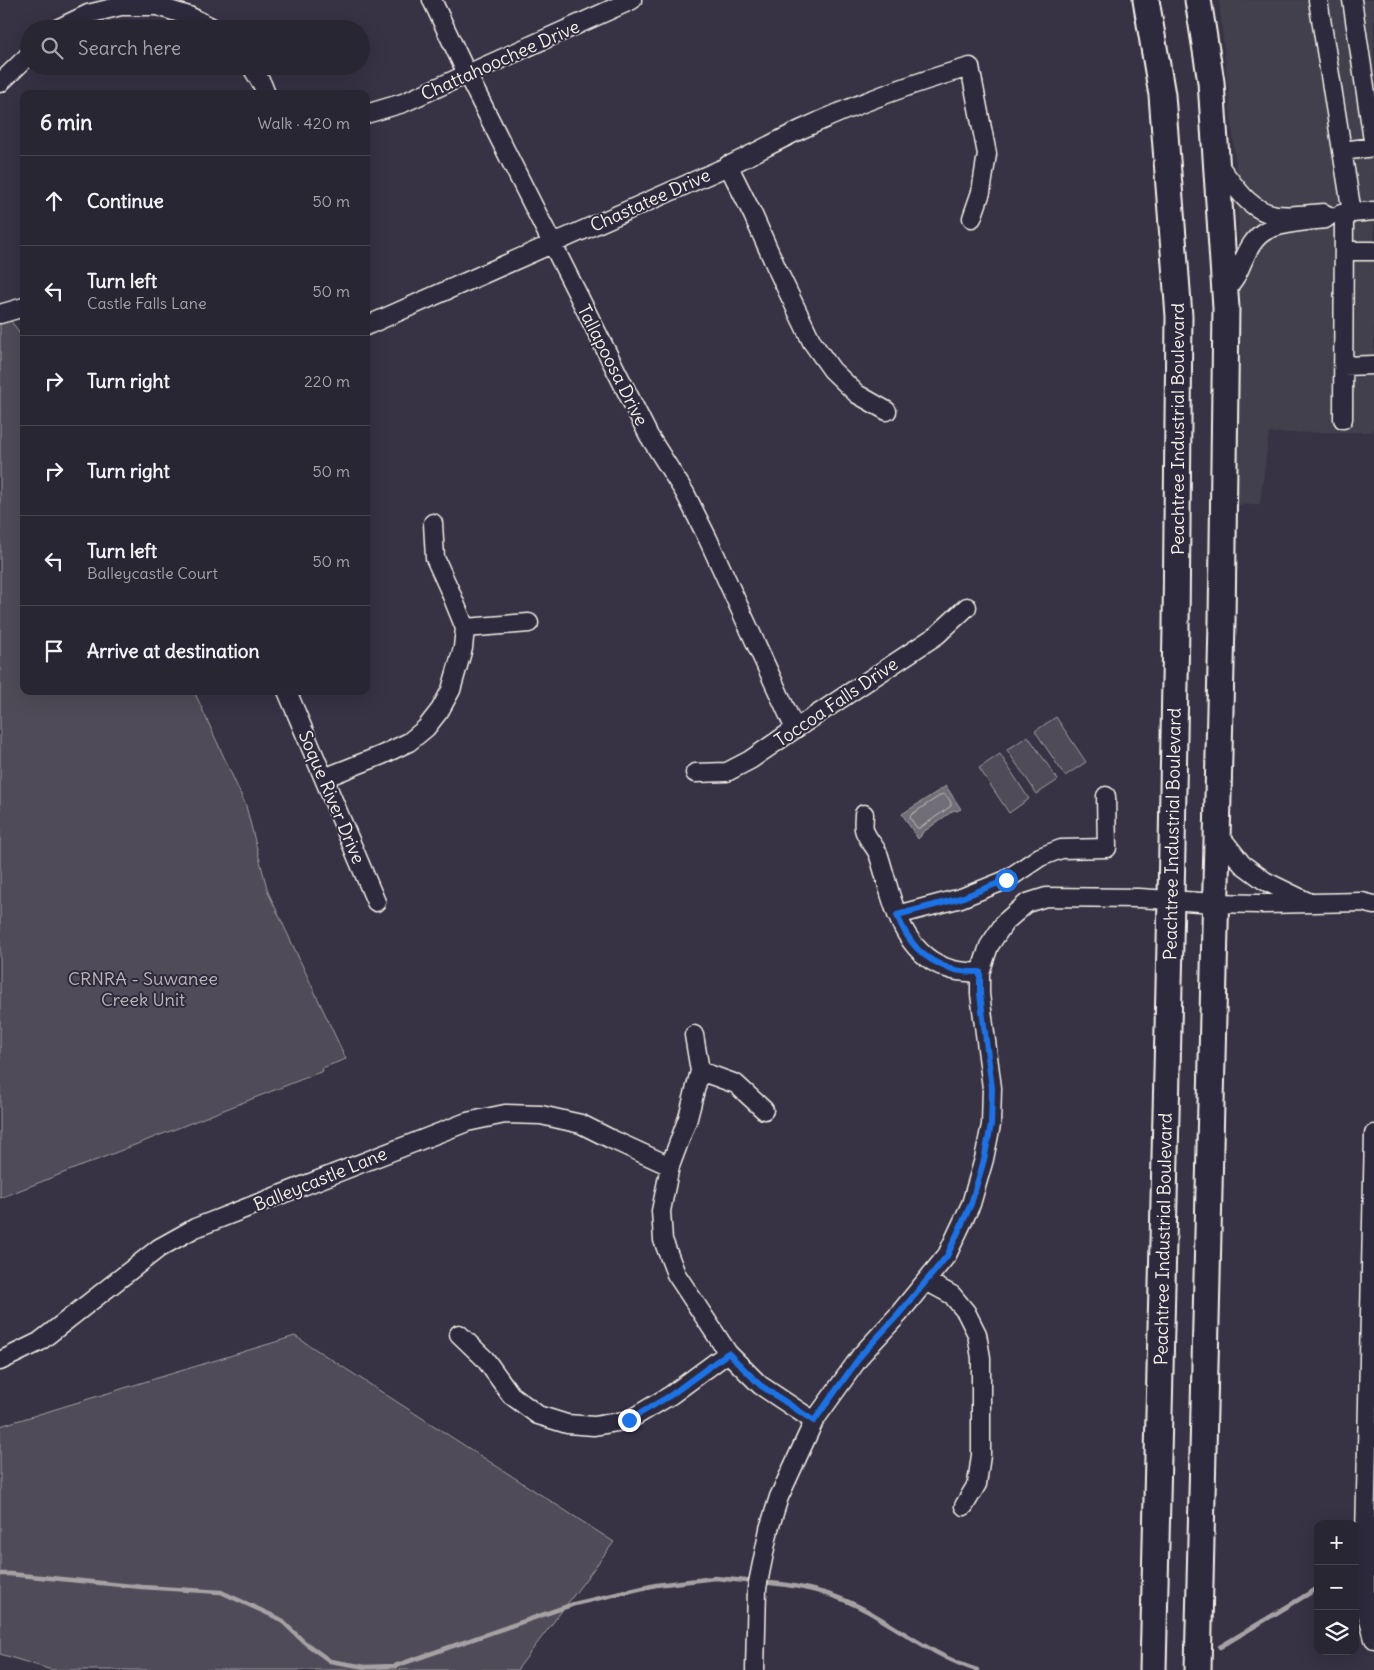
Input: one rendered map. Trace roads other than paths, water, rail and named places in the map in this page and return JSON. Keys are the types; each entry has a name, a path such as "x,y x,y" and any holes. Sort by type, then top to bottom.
{"highway":[{"name":"Peachtree Industrial Boulevard","path":"1146,0 1162,95 1179,316 1171,900 1153,1670"},
{"path":"1198,0 1211,82 1226,308 1222,612 1198,1670"}],"street":[{"name":"Tallapoosa Drive","path":"432,0 467,74 649,436 684,493 708,539 795,729"},
{"name":"Chattahoochee Drive","path":"370,113 403,103 632,0"},
{"path":"1318,0 1342,151 1341,214 1344,251 1343,419"},
{"path":"1342,151 1374,147 1352,0"},
{"path":"76,20 88,14 121,6 157,6 197,20"},
{"path":"0,83 20,64"},
{"name":"Chastatee Drive","path":"370,324 553,245 728,166 800,130 888,92 935,76 970,67 987,154 981,192 972,218"},
{"path":"256,75 264,90"},
{"path":"1216,162 1243,197 1256,208 1278,216 1374,211"},
{"path":"728,166 754,215 777,269 812,342 832,370 857,394 887,411"},
{"path":"1225,292 1238,273 1245,254 1266,230 1279,226 1325,219 1341,214"},
{"path":"1344,251 1374,251"},
{"path":"0,314 20,308"},
{"path":"1343,366 1374,365"},
{"path":"324,778 409,742 426,728 440,710 451,690 465,628 435,558 433,523"},
{"name":"Toccoa Falls Drive","path":"695,774 727,772 750,760 937,635 967,607"},
{"path":"465,628 529,623"},
{"name":"Soque River Drive","path":"289,695 376,902"},
{"path":"897,915 961,898 1006,880 1040,857 1061,850 1107,848 1106,796"},
{"path":"864,814 864,830 878,850 897,915 904,932 914,947 931,960 952,970 980,972"},
{"path":"1217,832 1242,864 1265,881 1310,903"},
{"path":"755,1670 757,1588 763,1556 779,1497 814,1421 862,1354 898,1315 947,1256 971,1204 984,1160 991,1125 992,1088 980,994 980,972 988,946 1005,922 1027,903 1046,896 1138,898 1215,903 1362,902 1374,905"},
{"path":"694,1035 700,1071 688,1118 670,1166 661,1211 662,1240 676,1274 728,1353 760,1385 814,1421"},
{"path":"700,1071 736,1084 764,1110"},
{"name":"Balleycastle Lane","path":"0,1360 39,1342 159,1248 195,1228 467,1122 506,1114 541,1115 557,1118 580,1124 670,1166"},
{"path":"1374,1134 1365,1537 1365,1606 1374,1639"},
{"path":"926,1281 952,1295 966,1312 977,1334 981,1358 981,1455 977,1484 964,1506"},
{"path":"459,1334 485,1359 511,1395 538,1415 567,1424 594,1426 629,1420 671,1395 728,1353"}],"water":[{"path":"946,786 961,809 954,810 922,833 918,839 902,814"}],"waterway":[{"path":"0,1574 221,1592 280,1619 304,1642 330,1661 365,1667 395,1666 574,1604 656,1585 715,1578 746,1581"},
{"path":"770,1583 808,1589 858,1606 935,1652 977,1670"},
{"path":"1220,1647 1314,1590"}],"park label":[{"name":"CRNRA - Suwanee Creek Unit","path":"143,988"}]}
